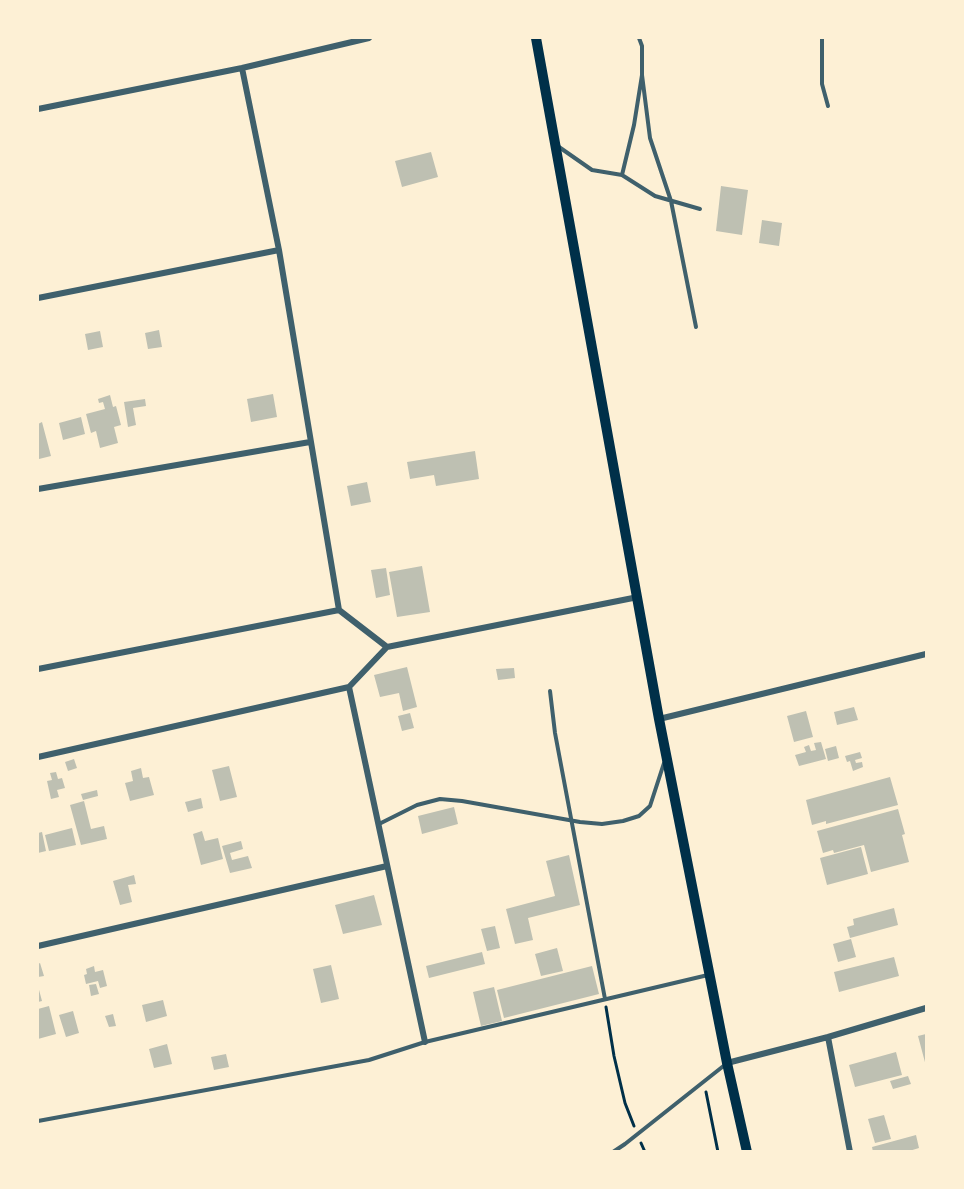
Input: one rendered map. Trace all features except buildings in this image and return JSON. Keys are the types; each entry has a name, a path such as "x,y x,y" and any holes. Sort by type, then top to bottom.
{"main road":[{"path":"536,38 666,757 747,1152"}],"street":[{"path":"38,109 242,68 369,38"},
{"path":"242,68 279,250 339,610 387,647"},
{"path":"38,298 279,250"},
{"path":"38,489 310,442"},
{"path":"38,757 349,687 387,647 638,597"},
{"path":"38,669 339,610"},
{"path":"659,719 927,654"},
{"path":"349,687 425,1042"},
{"path":"38,946 387,866"},
{"path":"727,1063 927,1008"},
{"path":"828,1037 850,1152"}],"lane":[{"path":"639,38 642,46 642,75 650,138 670,201 696,327"},
{"path":"822,38 822,84 828,106"},
{"path":"622,176 634,125 642,75"},
{"path":"556,145 592,170 622,176 655,196 700,209"},
{"path":"550,691 555,733 605,999"},
{"path":"378,824 417,805 440,799 602,824 639,816 650,806 666,757"},
{"path":"38,1121 369,1060 425,1042 709,975"},
{"path":"613,1152 727,1063"}],"path":[{"path":"605,999 625,1102 645,1152"},
{"path":"704,1081 718,1152"}]}
